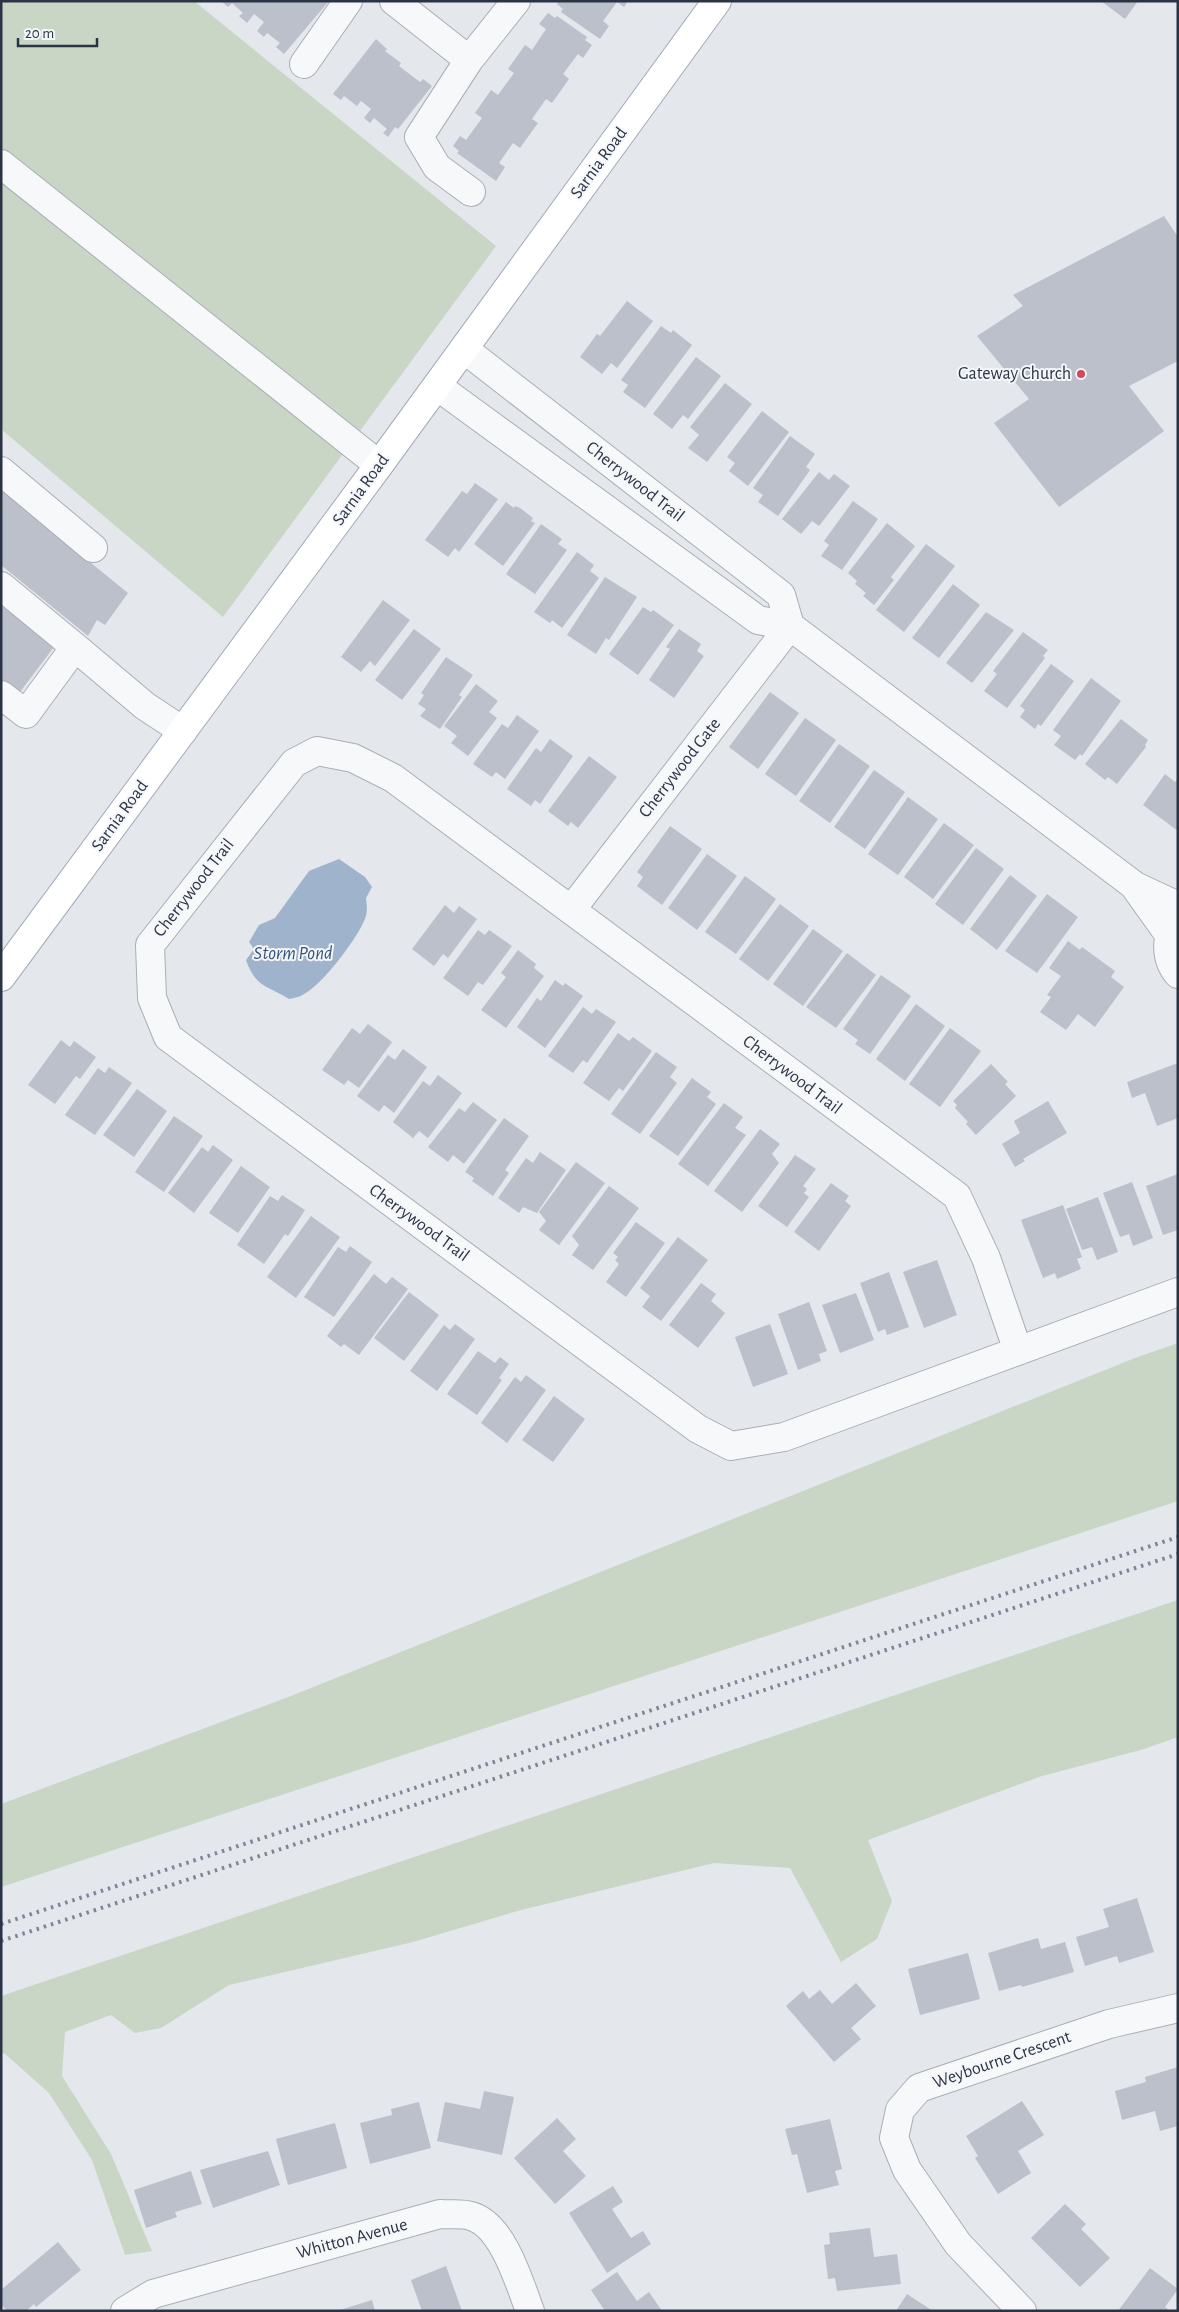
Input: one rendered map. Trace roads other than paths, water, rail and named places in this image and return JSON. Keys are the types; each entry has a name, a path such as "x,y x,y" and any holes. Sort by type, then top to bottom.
{"main road":[{"name":"Sarnia Road","path":"1,977 437,386 717,1"}],"street":[{"path":"304,64 348,1"},
{"path":"394,1 469,60"},
{"path":"471,192 437,167 419,137 469,60 516,1"},
{"path":"1,164 379,465"},
{"name":"Cherrywood Trail","path":"464,349 781,595 790,626"},
{"path":"437,386 758,620 790,626 1134,886 1174,927 1168,947 1173,968 1178,974"},
{"path":"1,472 93,548"},
{"path":"1,586 145,706 183,730"},
{"name":"Cherrywood Gate","path":"570,910 790,626"},
{"path":"1,695 26,714 75,647"},
{"name":"Cherrywood Trail","path":"1018,1351 986,1258 957,1196 393,778 353,758 317,751 294,763 150,944 152,998 168,1037 698,1429 731,1446 784,1437 1018,1351 1178,1292"},
{"path":"1134,886 1178,906"},
{"name":"Weybourne Crescent","path":"1022,2311 958,2244 907,2170 894,2138 900,2110 920,2088 1110,2024 1178,2008"},
{"name":"Whitton Avenue","path":"125,2311 153,2294 440,2214 471,2216 490,2225 511,2262 530,2311"}],"water":[{"name":"Storm Pond","path":"339,859 365,877 372,887 366,898 367,910 365,918 346,950 329,972 311,989 302,995 289,999 263,985 254,976 246,960 254,949 249,942 259,925 275,918 309,871"}],"railway":[{"path":"1,1924 1178,1537"},
{"path":"1,1941 1178,1554"}],"place":[{"name":"Gateway Church","path":"1081,374"}]}
